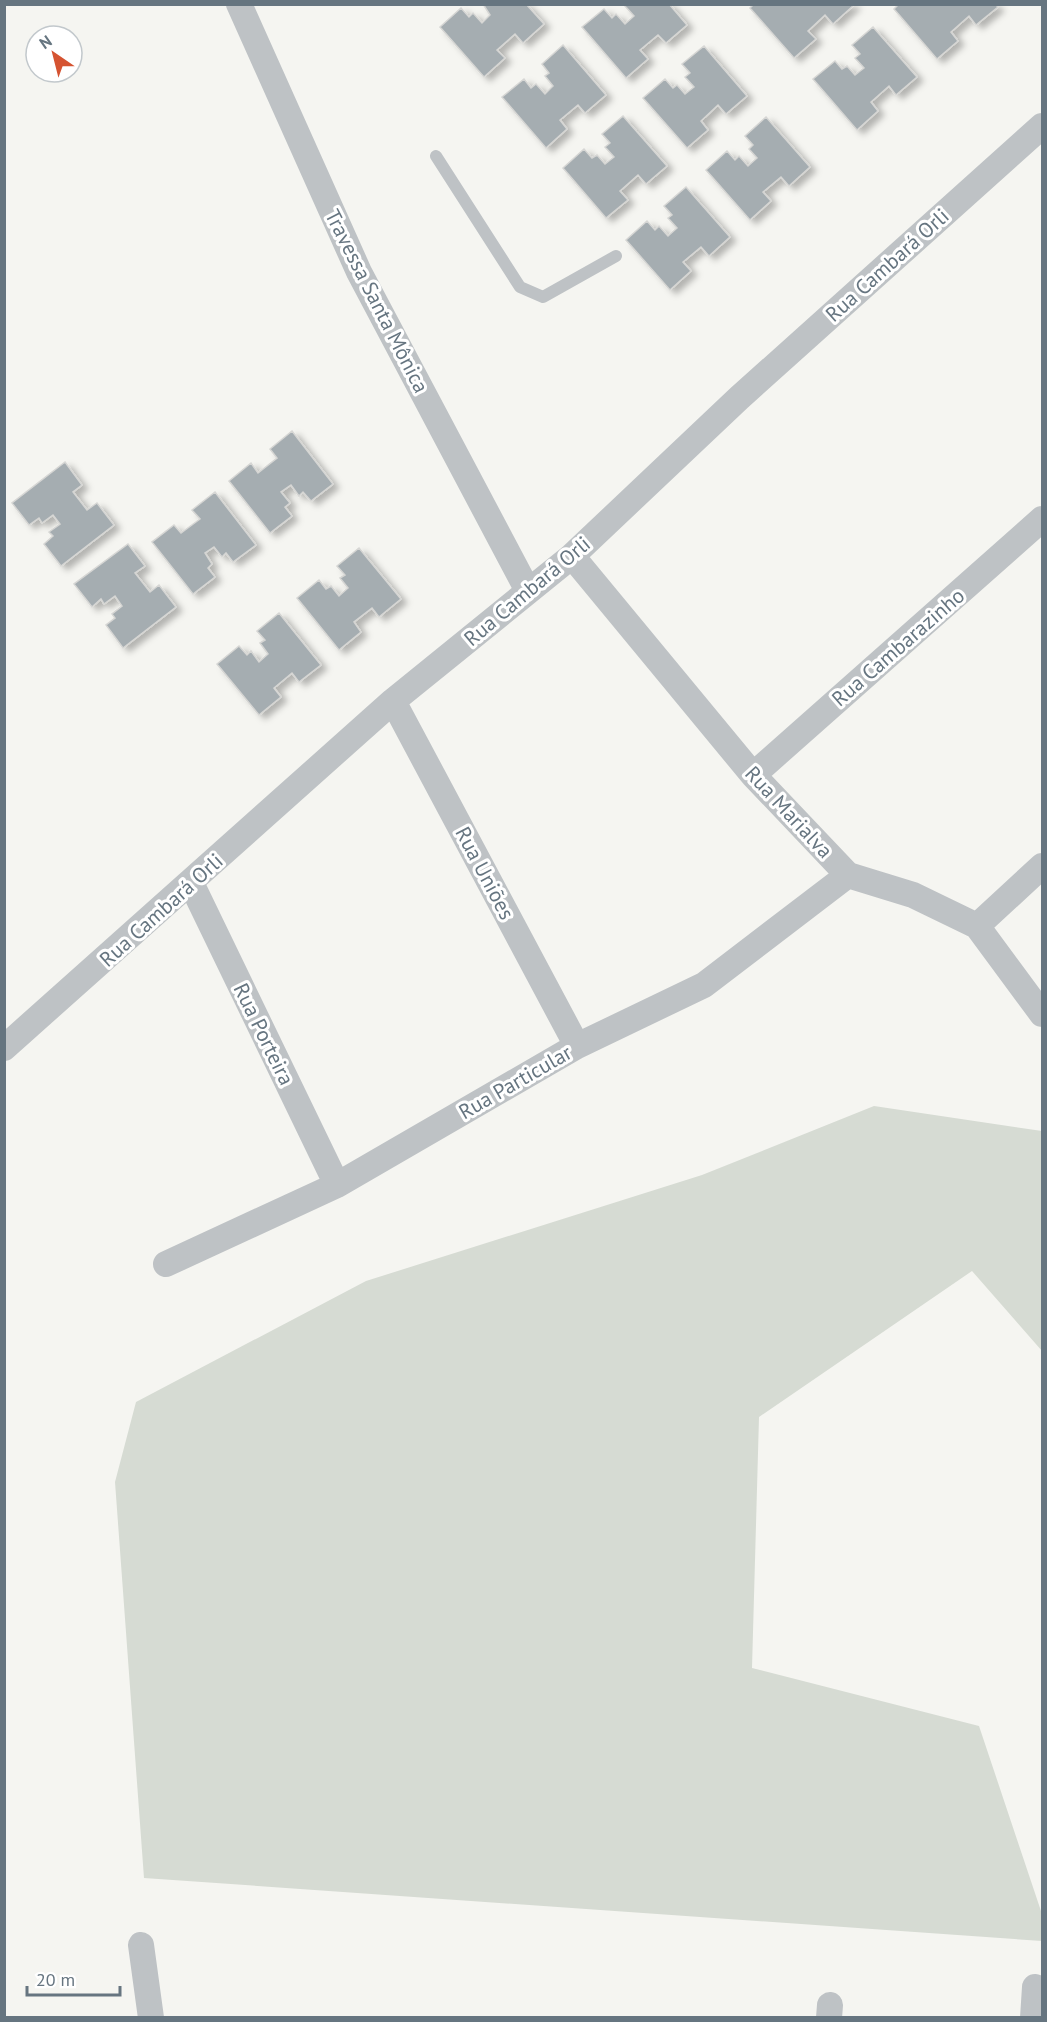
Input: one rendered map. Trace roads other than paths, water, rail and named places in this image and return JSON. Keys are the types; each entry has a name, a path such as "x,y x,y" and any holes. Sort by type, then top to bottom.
{"street":[{"name":"Travessa Santa Mônica","path":"239,4 359,272 528,591"},
{"name":"Rua Cambará Orli","path":"4,1047 393,701 572,556 738,398 1042,126"},
{"name":"Rua Cambarazinho","path":"753,775 1042,519"},
{"name":"Rua Marialva","path":"572,556 753,775 848,875 913,895 977,926 1042,1014"},
{"name":"Rua Uniões","path":"393,701 577,1046"},
{"path":"977,926 1042,866"},
{"name":"Rua Particular","path":"166,1264 336,1185 577,1046 704,985 848,875"},
{"name":"Rua Porteira","path":"191,883 336,1185"},
{"path":"141,1945 151,2018"},
{"path":"1033,2018 1035,1987"}],"lane":[{"path":"436,156 520,287 543,297 616,256"}]}
